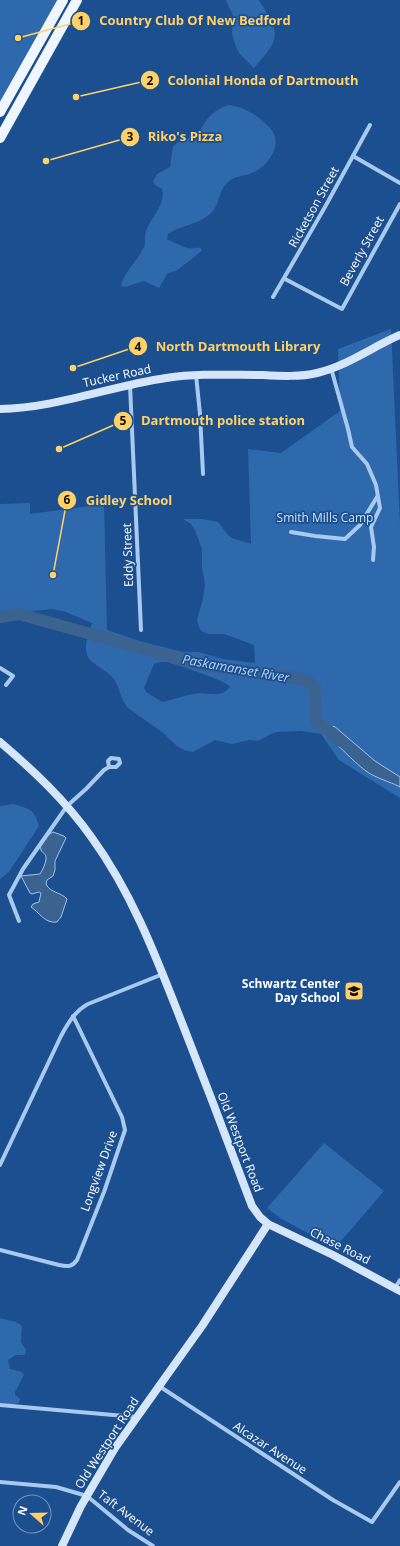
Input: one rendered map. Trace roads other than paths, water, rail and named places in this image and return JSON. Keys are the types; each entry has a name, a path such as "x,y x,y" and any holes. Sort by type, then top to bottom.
{"main road":[{"path":"0,112 63,0"},
{"path":"0,138 77,0"},
{"name":"Tucker Road","path":"0,409 31,406 170,377 196,375 296,375 318,373 400,335"},
{"name":"Old Westport Road","path":"0,742 29,766 54,791 92,838 126,893 145,930 163,974 252,1206 260,1217 268,1224 202,1326 115,1448 87,1496 62,1546"},
{"name":"Chase Road","path":"268,1224 333,1255 397,1290"}],"street":[{"name":"Ricketson Street","path":"273,298 370,125"},
{"path":"353,156 400,183"},
{"name":"Beverly Street","path":"285,279 342,309 400,204"},
{"path":"331,368 352,447 367,464 376,486 380,508 371,527 374,547 373,560"},
{"path":"196,375 200,414 203,474"},
{"name":"Eddy Street","path":"130,385 141,630"},
{"path":"292,532 345,539 360,525 377,497"},
{"path":"0,668 13,676 6,685"},
{"path":"19,921 9,895 23,869 66,806 109,767"},
{"path":"0,1165 61,1036 73,1016 80,1008 88,1004 163,974"},
{"name":"Longview Drive","path":"0,1250 67,1267 73,1265 77,1260 104,1192 125,1130 122,1117 73,1016"},
{"path":"397,1290 400,1280"},
{"name":"Alcazar Avenue","path":"159,1386 333,1500 372,1522 400,1482"},
{"path":"0,1405 137,1417"},
{"path":"0,1482 56,1487 87,1496"},
{"name":"Taft Avenue","path":"87,1496 128,1530 153,1546"}],"waterway":[{"name":"Paskamanset River","path":"0,617 19,614 202,665 303,679 315,687 316,721 340,741"}],"place":[{"name":"Country Club Of New Bedford","path":"18,38"},
{"name":"Colonial Honda of Dartmouth","path":"76,97"},
{"name":"Riko's Pizza","path":"46,161"},
{"name":"North Dartmouth Library","path":"73,368"},
{"name":"Dartmouth police station","path":"59,449"},
{"name":"Gidley School","path":"53,575"},
{"name":"Schwartz Center Day School","path":"354,991"}],"park label":[{"name":"Smith Mills Camp","path":"325,518"}]}
